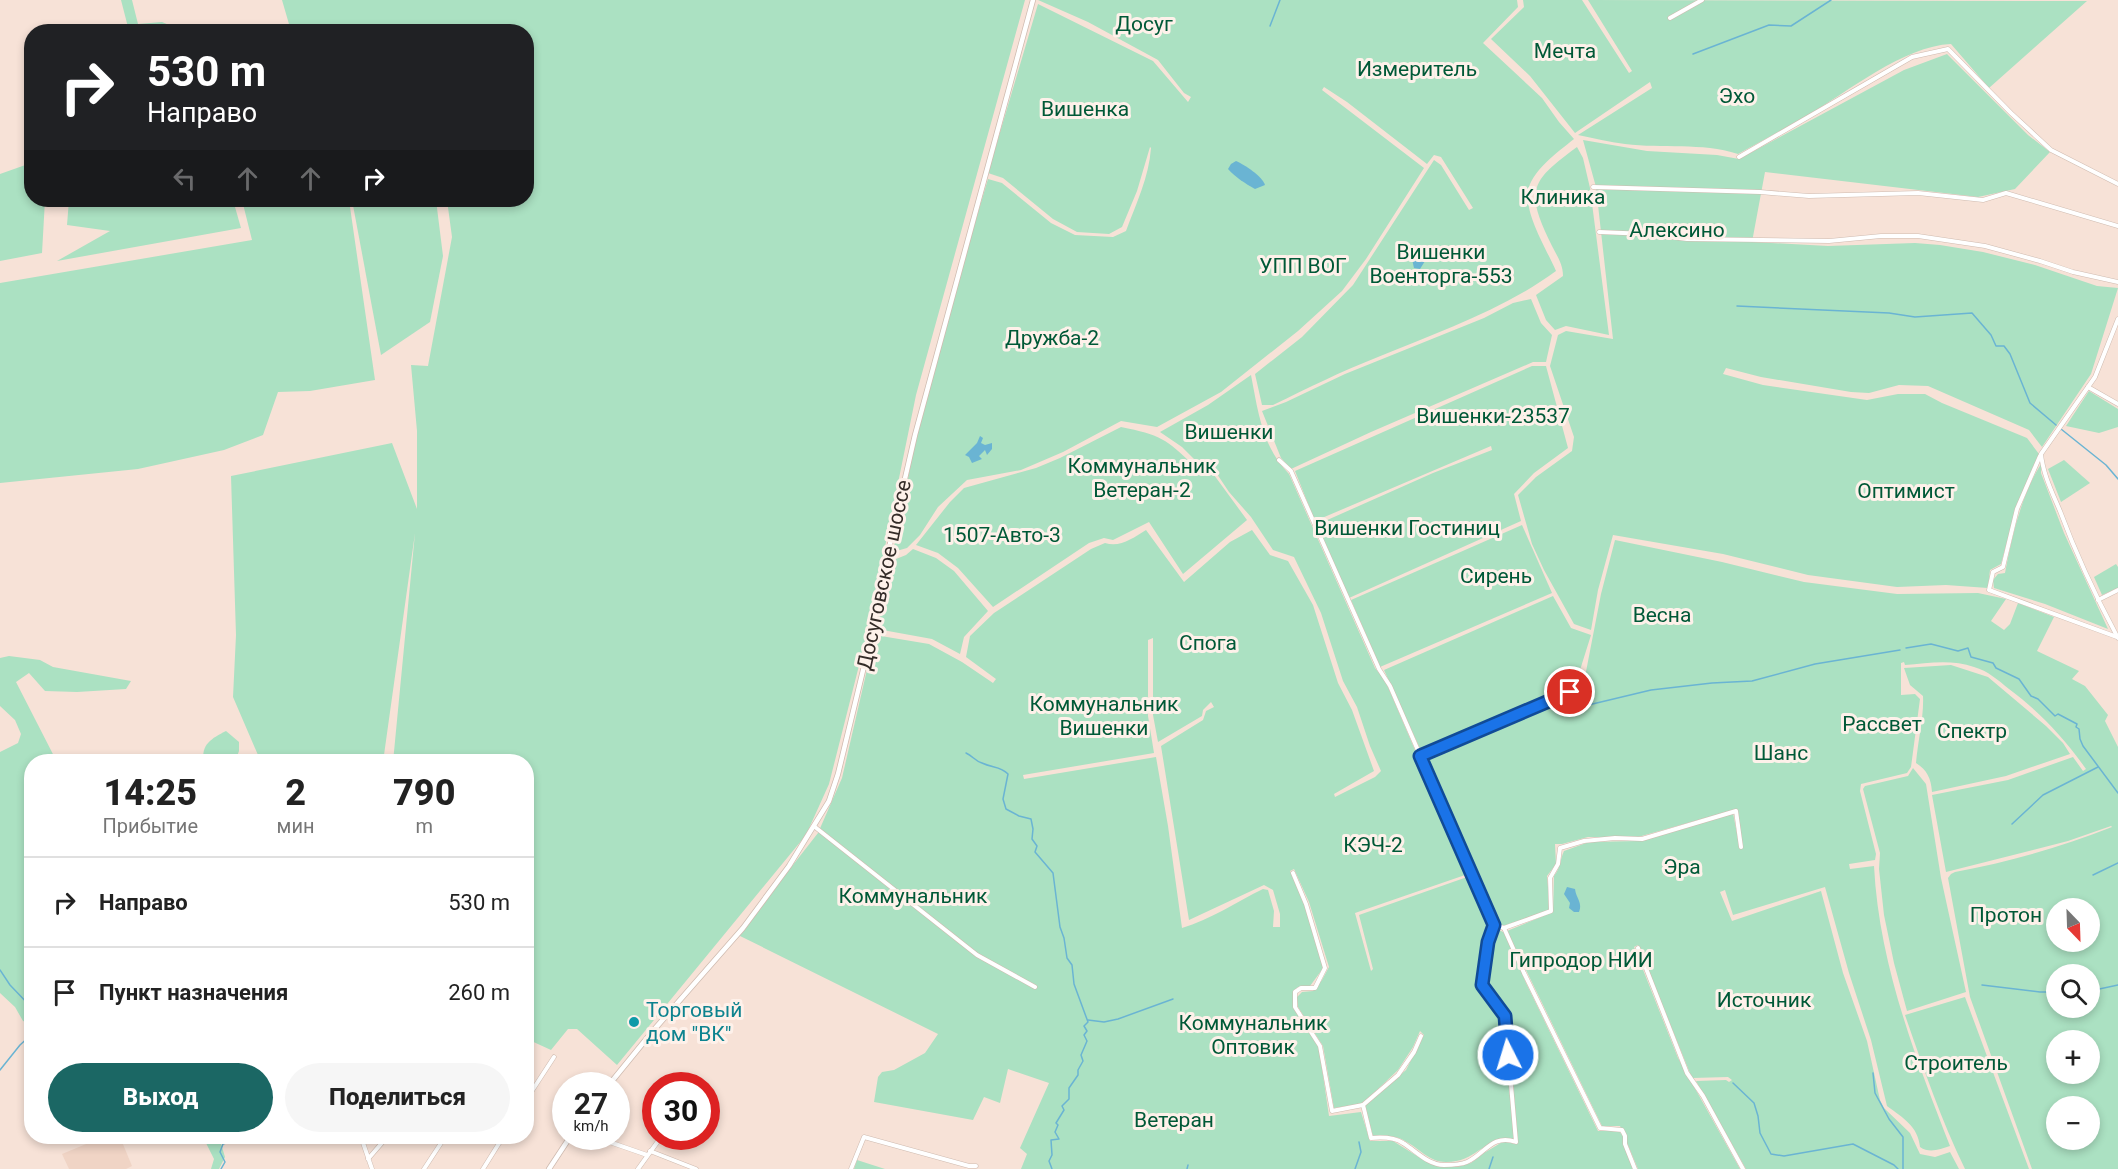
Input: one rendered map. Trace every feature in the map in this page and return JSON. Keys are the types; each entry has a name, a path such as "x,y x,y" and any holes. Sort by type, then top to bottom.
{"main road":[{"name":"Досуговское шоссе","path":"619,1072 743,928 815,827 830,801 873,633 887,557 915,435 1033,0"},
{"path":"549,1169 561,1150"}],"street":[{"path":"1670,18 1702,0"},
{"path":"1739,157 1912,57 1948,49 2051,150 2118,184"},
{"path":"1593,187 1760,192 1809,196 1918,193 1983,200 2006,193 2118,226"},
{"path":"1599,232 1647,234 1687,239 1829,241 1881,236 1918,236 1985,246 2083,275 2118,282"},
{"path":"2118,320 2095,376 2042,454 2017,509 2003,567 1993,572 1989,590 2118,637"},
{"path":"2088,387 2118,404"},
{"path":"2042,454 2043,469 2067,529 2098,600 2118,637"},
{"path":"1279,460 1291,471 1379,669 1390,686 1494,925 1488,942 1482,985 1505,1016 1516,1142 1504,1140 1490,1144 1469,1161 1440,1166 1425,1159 1403,1143 1387,1138 1371,1138 1364,1105"},
{"path":"2098,600 2118,590"},
{"path":"1420,756 1570,692"},
{"path":"1494,925 1504,928 1551,911 1551,878 1558,864 1560,848 1584,841 1615,838 1642,839 1736,811 1741,847"},
{"path":"815,827 977,955 1035,987"},
{"path":"1293,873 1306,904 1325,968 1314,988 1301,988 1295,992 1295,1007 1320,1046 1332,1111 1364,1105 1398,1075 1414,1052 1421,1036"},
{"path":"1504,928 1600,1128 1622,1130 1635,1169"},
{"path":"1638,948 1680,1056 1743,1169"},
{"path":"534,1088 554,1057"},
{"path":"851,1169 864,1137 976,1166"},
{"path":"363,1144 372,1169"},
{"path":"368,1159 381,1144"},
{"path":"424,1169 440,1144"},
{"path":"483,1169 499,1144"},
{"path":"630,1147 696,1169"},
{"path":"638,1169 651,1150"}],"shaded area":[{"path":"86,1144 123,1144 132,1166 126,1169 69,1169 62,1154"}],"green space":[{"path":"121,0 132,0 138,24 127,24"},
{"path":"282,0 1025,0 916,395 868,630 829,784 806,835 617,1065 577,1029 568,1029 551,1050 534,1042 534,754 394,754 415,533 384,754 258,754 233,697 236,635 231,476 392,443 417,509 417,431 411,365 428,366 452,237 448,207 534,207 534,24 289,24"},
{"path":"1038,0 1517,0 1518,7 1483,43 1542,98 1574,139 1539,170 1528,192 1533,222 1556,271 1536,285 1492,309 1351,368 1273,405 1262,405 1255,374 1302,337 1353,285 1434,160 1441,165 1469,210 1473,208 1441,157 1434,155 1427,164 1324,87 1322,90 1424,168 1366,259 1342,291 1298,331 1221,392 1157,427 1121,421 1063,452 1021,470 967,480 938,507 920,535 907,548 893,552 922,409 988,179 1002,183 1051,223 1075,235 1113,237 1126,231 1148,169 1150,147 1137,191 1122,227 1109,234 1077,232 1053,219 1003,178 988,173 1038,4 1153,61 1188,102 1191,97 1184,93 1158,60 1088,22"},
{"path":"1523,0 1582,0 1629,73 1632,71 1588,0 2087,1 1989,88 1951,44 1933,47 1895,61 1807,116 1738,154 1710,148 1625,144 1578,135 1652,88 1650,82 1575,133 1530,76 1491,39 1524,7"},
{"path":"162,22 167,24 138,24"},
{"path":"1947,54 2028,135 2050,152 2015,189 1978,197 1765,172 1752,242 1828,246 1915,243 1940,245 1983,252 2035,265 2097,286 2118,288 2091,374 2042,447 2029,430 1928,386 1899,385 1869,393 1851,392 1761,377 1726,368 1723,374 1763,385 1867,400 1898,394 1925,394 2027,438 2039,454 2016,508 2001,564 1990,570 1988,588 1946,585 1897,587 1808,575 1723,554 1613,535 1598,590 1591,630 1574,624 1532,544 1518,495 1536,477 1572,451 1574,437 1550,366 1558,335 1566,331 1613,339 1596,187 1583,140 1647,151 1717,155 1739,159 1904,70"},
{"name":"Клиника","path":"1577,147 1583,158 1590,188 1609,335 1566,326 1555,330 1546,320 1536,295 1563,276 1563,272 1538,212 1535,200 1536,189 1549,170"},
{"path":"24,165 24,207 45,207 42,253 0,261 0,174"},
{"path":"68,207 235,207 241,228 57,261 110,231 67,225"},
{"path":"244,207 350,207 375,380 310,391 278,392 263,435 224,450 138,469 0,483 0,283 252,240"},
{"path":"353,207 437,207 443,256 430,322 381,355"},
{"name":"Вишенки","path":"1531,299 1541,323 1552,335 1546,362 1533,362 1291,469 1281,458 1262,411 1345,374 1484,318 1513,303"},
{"path":"1532,366 1546,366 1568,448 1534,473 1514,494 1521,521 1349,598 1316,525 1433,473 1492,450 1491,446 1315,521 1295,471"},
{"path":"1251,375 1262,428 1267,440 1289,474 1375,668 1385,680 1468,874 1355,913 1371,971 1373,969 1359,915 1470,876 1491,924 1479,985 1502,1016 1515,1139 1494,1142 1457,1161 1434,1160 1401,1139 1390,1136 1373,1136 1365,1106 1406,1070 1424,1035 1420,1031 1398,1070 1377,1090 1361,1104 1334,1108 1323,1046 1298,1007 1297,997 1302,992 1313,991 1329,967 1309,902 1294,869 1290,871 1307,909 1324,967 1310,986 1298,987 1294,991 1293,1007 1319,1048 1329,1116 1361,1112 1370,1141 1393,1141 1439,1167 1457,1167 1471,1163 1504,1141 1515,1144 1518,1142 1507,1015 1484,986 1490,943 1497,929 1505,933 1526,983 1598,1131 1619,1131 1623,1136 1624,1146 1633,1169 1021,1169 1027,1154 1020,1148 1049,1083 1008,1069 1000,1103 984,1097 973,1120 874,1102 878,1077 882,1072 894,1070 925,1053 938,1034 738,935 818,833 842,778 875,635 929,644 962,662 993,683 996,679 966,657 970,636 994,613 1091,549 1105,543 1121,543 1146,530 1184,582 1230,542 1252,530 1270,555 1288,561 1313,605 1338,683 1352,710 1374,771 1334,794 1335,797 1375,777 1381,771 1357,707 1343,681 1321,613 1294,557 1273,550 1207,459 1197,462 1182,447 1160,432 1208,405","holes":["1153,638 1153,715 1158,742 1202,716 1203,710 1211,702 1214,707 1206,711 1203,720 1161,746 1189,920 1264,885 1273,890 1280,914 1280,927 1273,927 1274,911 1268,890 1263,889 1213,916 1182,928 1156,757 1024,779 1023,775 1154,753 1148,716 1148,640"]},
{"path":"2089,391 2118,409 2118,427 2099,433 2066,426"},
{"path":"1121,427 1162,439 1195,467 1206,464 1247,520 1183,574 1149,522 1113,540 1104,538 1089,543 993,607 958,568 938,553 916,545 964,488 1036,468"},
{"path":"2064,460 2090,483 2061,502 2048,469"},
{"path":"2041,464 2041,473 2064,533 2108,629 2045,604 1994,588 1993,580 1998,574 2005,573 2023,503"},
{"name":"Сирень","path":"1522,525 1552,593 1380,667 1351,600"},
{"path":"1615,540 1804,582 1897,594 1978,593 2006,599 1991,621 2004,630 2010,624 2018,603 2054,617 2037,651 2079,671 2072,679 2085,686 2108,715 2105,721 2118,747 2118,1169 2032,1169 1970,997 1948,878 1955,872 2035,853 2112,827 2068,841 1946,872 1932,795 2008,780 2073,757 2083,771 2086,769 2041,716 1988,673 1957,663 1905,665 1904,662 1901,663 1901,695 1915,694 1920,699 1911,767 1907,773 1861,784 1860,791 1876,854 1875,860 1849,864 1850,869 1874,866 1877,902 1891,974 1912,1044 1950,1146 1931,1151 1920,1147 1913,1128 1887,1106 1871,1040 1825,887 1733,915 1725,890 1720,892 1732,921 1821,891 1843,973 1867,1041 1880,1100 1884,1108 1910,1133 1920,1154 1935,1157 1950,1152 1959,1169 1746,1169 1696,1081 1726,1080 1729,1082 1732,1080 1728,1077 1692,1078 1638,945 1634,947 1678,1058 1740,1169 1638,1169 1620,1126 1602,1126 1507,931 1553,912 1554,876 1564,851 1589,842 1637,841 1733,813 1740,849 1742,848 1737,809 1638,837 1588,837 1555,844 1556,864 1547,876 1550,910 1503,926 1495,922 1425,756 1572,695 1584,682 1601,594"},
{"path":"913,549 936,558 954,571 988,611 964,637 960,654 932,639 877,629 891,561 906,555"},
{"path":"2116,564 2118,588 2102,595 2094,577"},
{"path":"1553,596 1571,628 1591,635 1575,686 1571,691 1422,753 1384,670"},
{"path":"9,656 40,660 53,667 131,681 126,689 77,692 45,691 29,673 16,682 53,754 24,754 24,1021 15,1007 0,993 0,752 18,743 21,734 15,720 0,706 0,658"},
{"name":"Спектр","path":"1951,665 1988,677 2046,726 2063,743 2070,754 2006,776 1932,792 1928,775 1916,763 1923,696 1910,685 1904,668"},
{"path":"226,731 239,742 238,754 203,754 212,739"},
{"path":"1913,768 1926,784 1941,878 1966,992 1907,1011 1884,915 1879,869 1880,853 1863,789 1865,786 1908,776"},
{"name":"Строитель","path":"1965,997 2029,1169 1965,1169 1933,1093 1905,1015"},
{"path":"206,1144 221,1144 225,1157 219,1169 211,1169 214,1159"},
{"path":"857,1160 885,1169 854,1169"}],"water":[{"path":"1236,161 1257,175 1265,185 1255,189 1234,175 1228,169"},
{"path":"1423,247 1430,253 1420,269 1414,268 1412,259"},
{"path":"980,436 983,438 981,443 985,445 992,443 992,449 987,455 985,450 979,456 982,459 972,463 965,455 977,443"},
{"path":"1567,887 1575,889 1580,903 1579,912 1574,912 1569,908 1570,903 1564,894"}],"waterway":[{"path":"1270,26 1280,0"},
{"path":"1693,54 1769,25 1791,26 1831,0"},
{"path":"1737,306 1889,313 1915,317 1972,313 1991,335 1996,346 2004,346 2010,354 2030,403 2056,425"},
{"path":"2061,429 2106,465 2118,479"},
{"path":"1906,648 1931,644 1958,651 1968,648 1971,657 1993,663 1996,668 2019,679 2031,696 2038,699 2055,716 2058,714 2077,724 2083,746 2118,793"},
{"path":"1580,707 1651,690 1752,681 1815,664 1900,650"},
{"path":"1565,710 1573,708"},
{"path":"966,753 1008,774 1003,799 1006,809 1031,819 1032,839 1037,846 1035,852 1053,873 1060,927 1067,958 1072,965 1074,984 1088,1022 1084,1026 1087,1031 1084,1035 1087,1041 1081,1055 1083,1061 1078,1075 1069,1088 1069,1099 1062,1106 1064,1110 1056,1123 1058,1125 1055,1132 1059,1139 1051,1140 1052,1155 1049,1161 1052,1169"},
{"path":"2012,824 2043,795 2098,767"},
{"path":"2093,875 2118,863"},
{"path":"0,970 24,1000"},
{"path":"1982,985 2046,992"},
{"path":"2100,989 2118,985"},
{"path":"1088,1020 1104,1022 1118,1019 1173,999"},
{"path":"0,1070 24,1041"},
{"path":"1873,1073 1875,1093 1889,1119 1903,1137 1903,1169"},
{"path":"1733,1083 1754,1103 1760,1133 1771,1154 1784,1156 1853,1144 1898,1169"},
{"path":"1355,1169 1361,1152 1359,1142"},
{"path":"221,1169 225,1162 220,1152 223,1144"},
{"path":"1489,1169 1493,1157"},
{"path":"1187,1169 1188,1165"}],"place":[{"name":"Торговый дом \"ВК\"","path":"634,1022"}],"route":[{"path":"1508,1055 1505,1016 1482,985 1488,942 1494,925 1420,756 1570,692"}],"park label":[{"name":"Досуг","path":"1144,24"},
{"name":"Мечта","path":"1565,51"},
{"name":"Измеритель","path":"1417,69"},
{"name":"Эхо","path":"1737,96"},
{"name":"Вишенка","path":"1085,109"},
{"name":"Алексино","path":"1677,230"},
{"name":"Вишенки Военторга-553","path":"1441,264"},
{"name":"УПП ВОГ","path":"1303,266"},
{"name":"Дружба-2","path":"1052,338"},
{"name":"Вишенки-23537","path":"1493,416"},
{"name":"Коммунальник Ветеран-2","path":"1142,478"},
{"name":"Оптимист","path":"1906,491"},
{"name":"Вишенки Гостиниц","path":"1407,528"},
{"name":"1507-Авто-3","path":"1002,535"},
{"name":"Весна","path":"1662,615"},
{"name":"Спога","path":"1208,643"},
{"name":"Коммунальник Вишенки","path":"1104,716"},
{"name":"Рассвет","path":"1882,724"},
{"name":"Шанс","path":"1781,753"},
{"name":"КЭЧ-2","path":"1373,845"},
{"name":"Эра","path":"1682,867"},
{"name":"Коммунальник","path":"913,896"},
{"name":"Протон","path":"2006,915"},
{"name":"Гипродор НИИ","path":"1581,960"},
{"name":"Источник","path":"1764,1000"},
{"name":"Коммунальник Оптовик","path":"1253,1035"},
{"name":"Ветеран","path":"1174,1120"}]}
